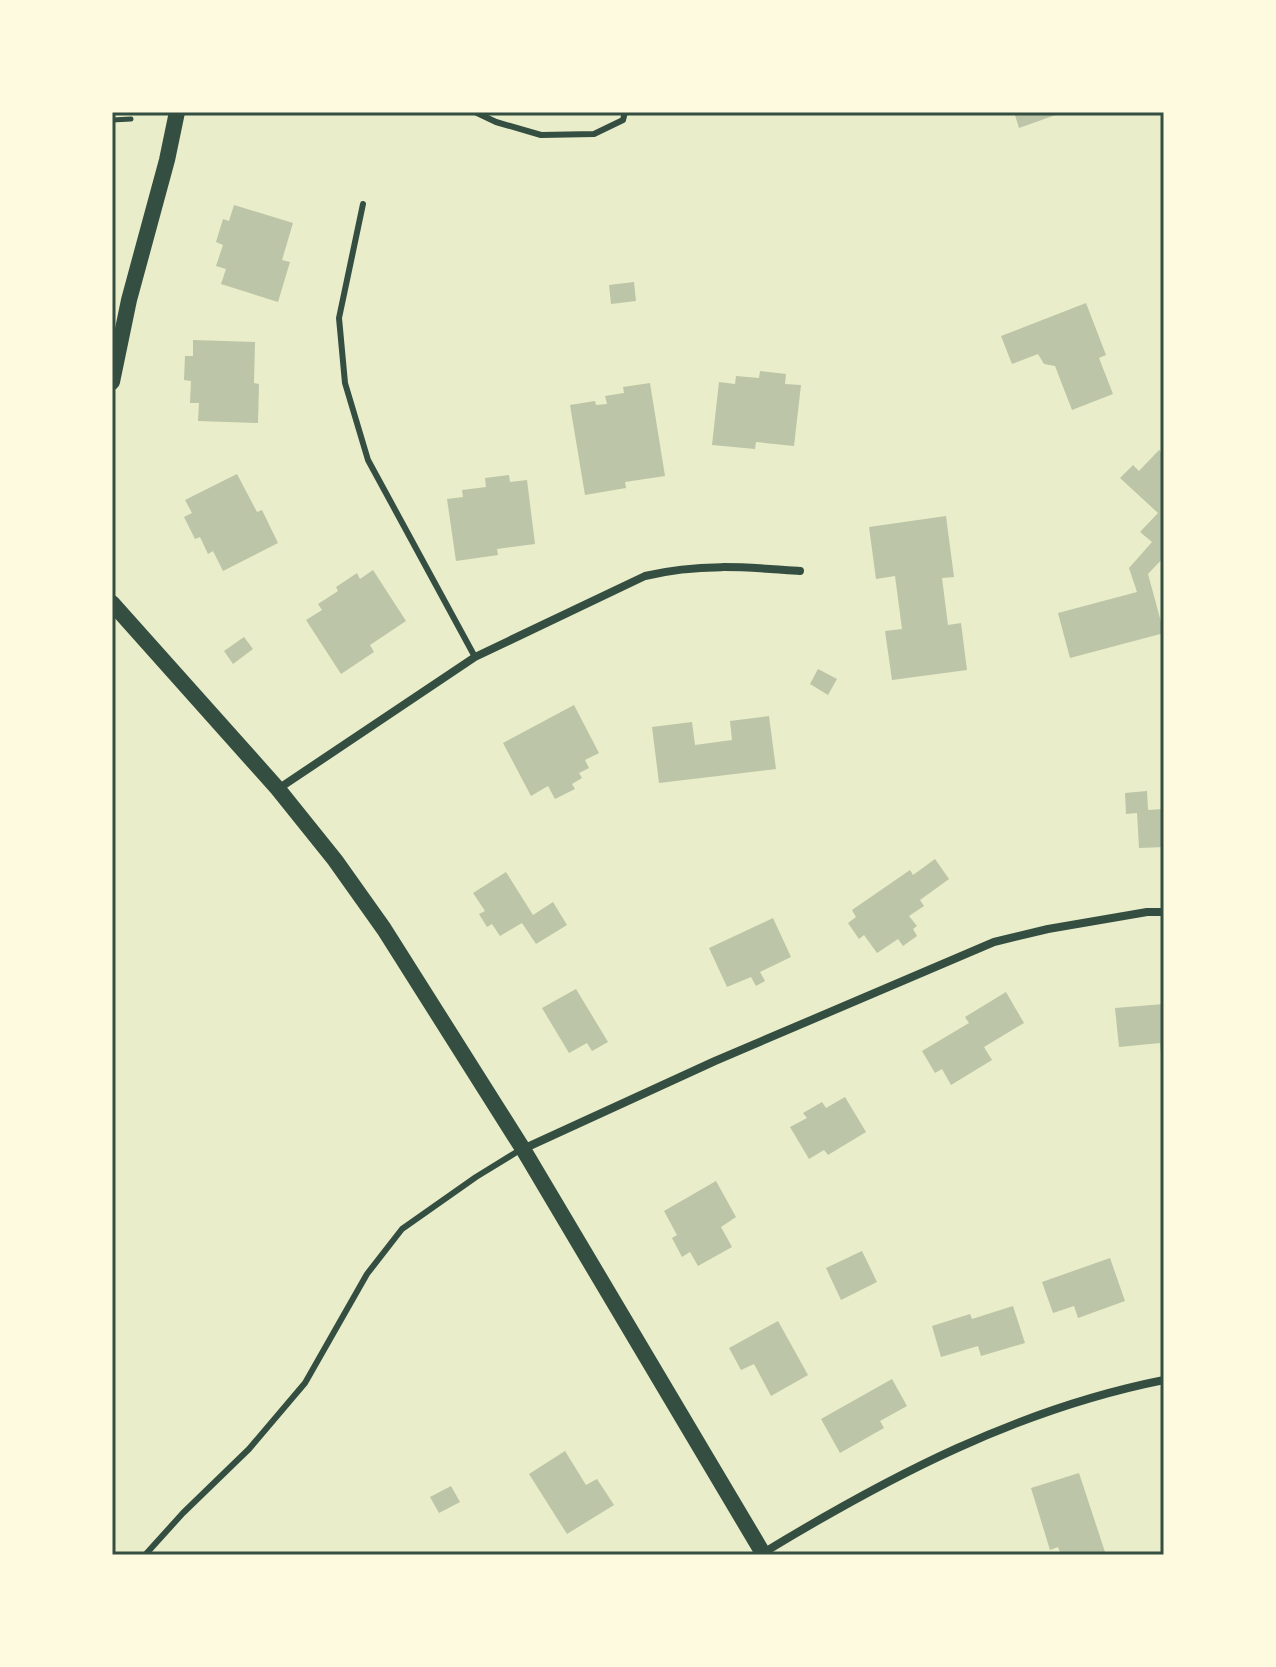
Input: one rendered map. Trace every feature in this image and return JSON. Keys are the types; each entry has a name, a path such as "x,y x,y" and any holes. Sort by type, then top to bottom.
{"main road":[{"path":"112,382 129,300 177,112"},
{"path":"112,331 129,300"},
{"path":"113,601 278,789 335,860 384,929 523,1149 763,1554"}],"street":[{"path":"278,789 475,657 645,576 672,569 722,565 800,571"},
{"path":"523,1149 715,1061 994,942 1048,929 1147,912 1164,912"},
{"path":"763,1554 860,1498 1001,1427 1086,1398 1164,1380"}],"lane":[{"path":"475,112 496,122 541,135 594,134 623,120 625,112"},
{"path":"363,204 339,318 345,383 368,460 475,657"},
{"path":"145,1555 249,1449 305,1383 367,1274 402,1229 476,1177 523,1149"}],"path":[{"path":"112,120 131,119"}],"building":[{"path":"1014,112 1064,112 1019,128"},
{"path":"234,205 293,223 282,260 290,262 278,302 221,284 226,269 216,266 223,245 216,242 223,219 229,221"},
{"path":"634,282 636,301 611,304 609,285"},
{"path":"1086,303 1106,355 1099,358 1113,394 1072,410 1055,366 1044,364 1038,354 1012,364 1001,336"},
{"path":"193,340 255,342 254,383 259,384 258,423 198,421 199,403 190,403 191,381 184,380 185,356 193,356"},
{"path":"760,371 786,374 785,384 801,385 794,446 756,442 755,449 712,445 719,382 735,384 736,376 759,378"},
{"path":"650,383 665,476 625,482 626,488 585,495 570,405 595,401 596,405 607,404 605,396 624,393 623,387"},
{"path":"1159,450 1164,455 1164,557 1148,574 1164,633 1070,658 1058,613 1137,592 1129,568 1152,542 1140,532 1158,513 1120,478 1133,465 1139,471"},
{"path":"237,474 257,512 262,510 278,543 223,571 213,551 208,554 200,537 195,539 184,517 192,513 185,500"},
{"path":"509,475 510,482 527,480 535,544 497,549 498,555 456,561 447,499 463,497 462,490 486,487 485,478"},
{"path":"946,516 954,577 942,578 948,625 961,623 967,670 892,680 885,631 902,629 895,576 876,579 869,527"},
{"path":"373,570 406,621 370,645 374,652 341,674 306,620 322,610 318,604 338,591 336,587 357,573 360,579"},
{"path":"244,637 253,649 233,664 224,651"},
{"path":"818,669 837,679 828,695 810,684"},
{"path":"574,705 599,753 585,760 589,768 579,773 582,778 572,784 575,789 555,799 548,786 531,796 503,743"},
{"path":"769,716 776,769 659,783 652,727 692,722 695,745 732,740 730,721"},
{"path":"1147,791 1148,810 1164,809 1164,847 1139,848 1137,813 1126,814 1125,793"},
{"path":"935,859 949,879 920,900 924,906 909,916 917,926 913,929 917,936 903,946 898,939 877,953 864,935 859,939 848,923 856,917 852,910 910,870 913,875"},
{"path":"506,872 533,915 553,902 567,925 536,944 522,923 500,936 492,924 487,927 479,914 485,911 473,893"},
{"path":"773,918 791,957 760,972 765,981 756,986 751,977 727,987 709,948"},
{"path":"576,989 608,1042 592,1051 587,1043 569,1053 542,1008"},
{"path":"1006,992 1024,1023 984,1047 992,1060 951,1085 942,1069 935,1073 922,1051 969,1023 965,1017"},
{"path":"1164,1004 1164,1063 1160,1043 1119,1047 1115,1008"},
{"path":"845,1097 866,1132 828,1155 824,1150 809,1159 790,1127 807,1118 803,1113 822,1102 826,1108"},
{"path":"716,1181 736,1217 721,1227 732,1247 698,1266 690,1252 682,1257 672,1238 677,1235 664,1211"},
{"path":"862,1251 877,1282 841,1300 826,1268"},
{"path":"1110,1258 1125,1301 1078,1318 1074,1306 1053,1313 1042,1282"},
{"path":"1013,1306 1025,1343 981,1356 978,1346 941,1357 932,1326 970,1314 972,1319"},
{"path":"778,1321 808,1375 771,1396 754,1364 741,1370 729,1348"},
{"path":"892,1379 907,1406 880,1421 884,1428 840,1453 821,1419"},
{"path":"565,1451 586,1485 597,1479 614,1505 567,1534 529,1474"},
{"path":"1079,1473 1106,1555 1061,1555 1058,1547 1050,1550 1031,1488"},
{"path":"451,1486 460,1502 439,1513 430,1497"}]}
